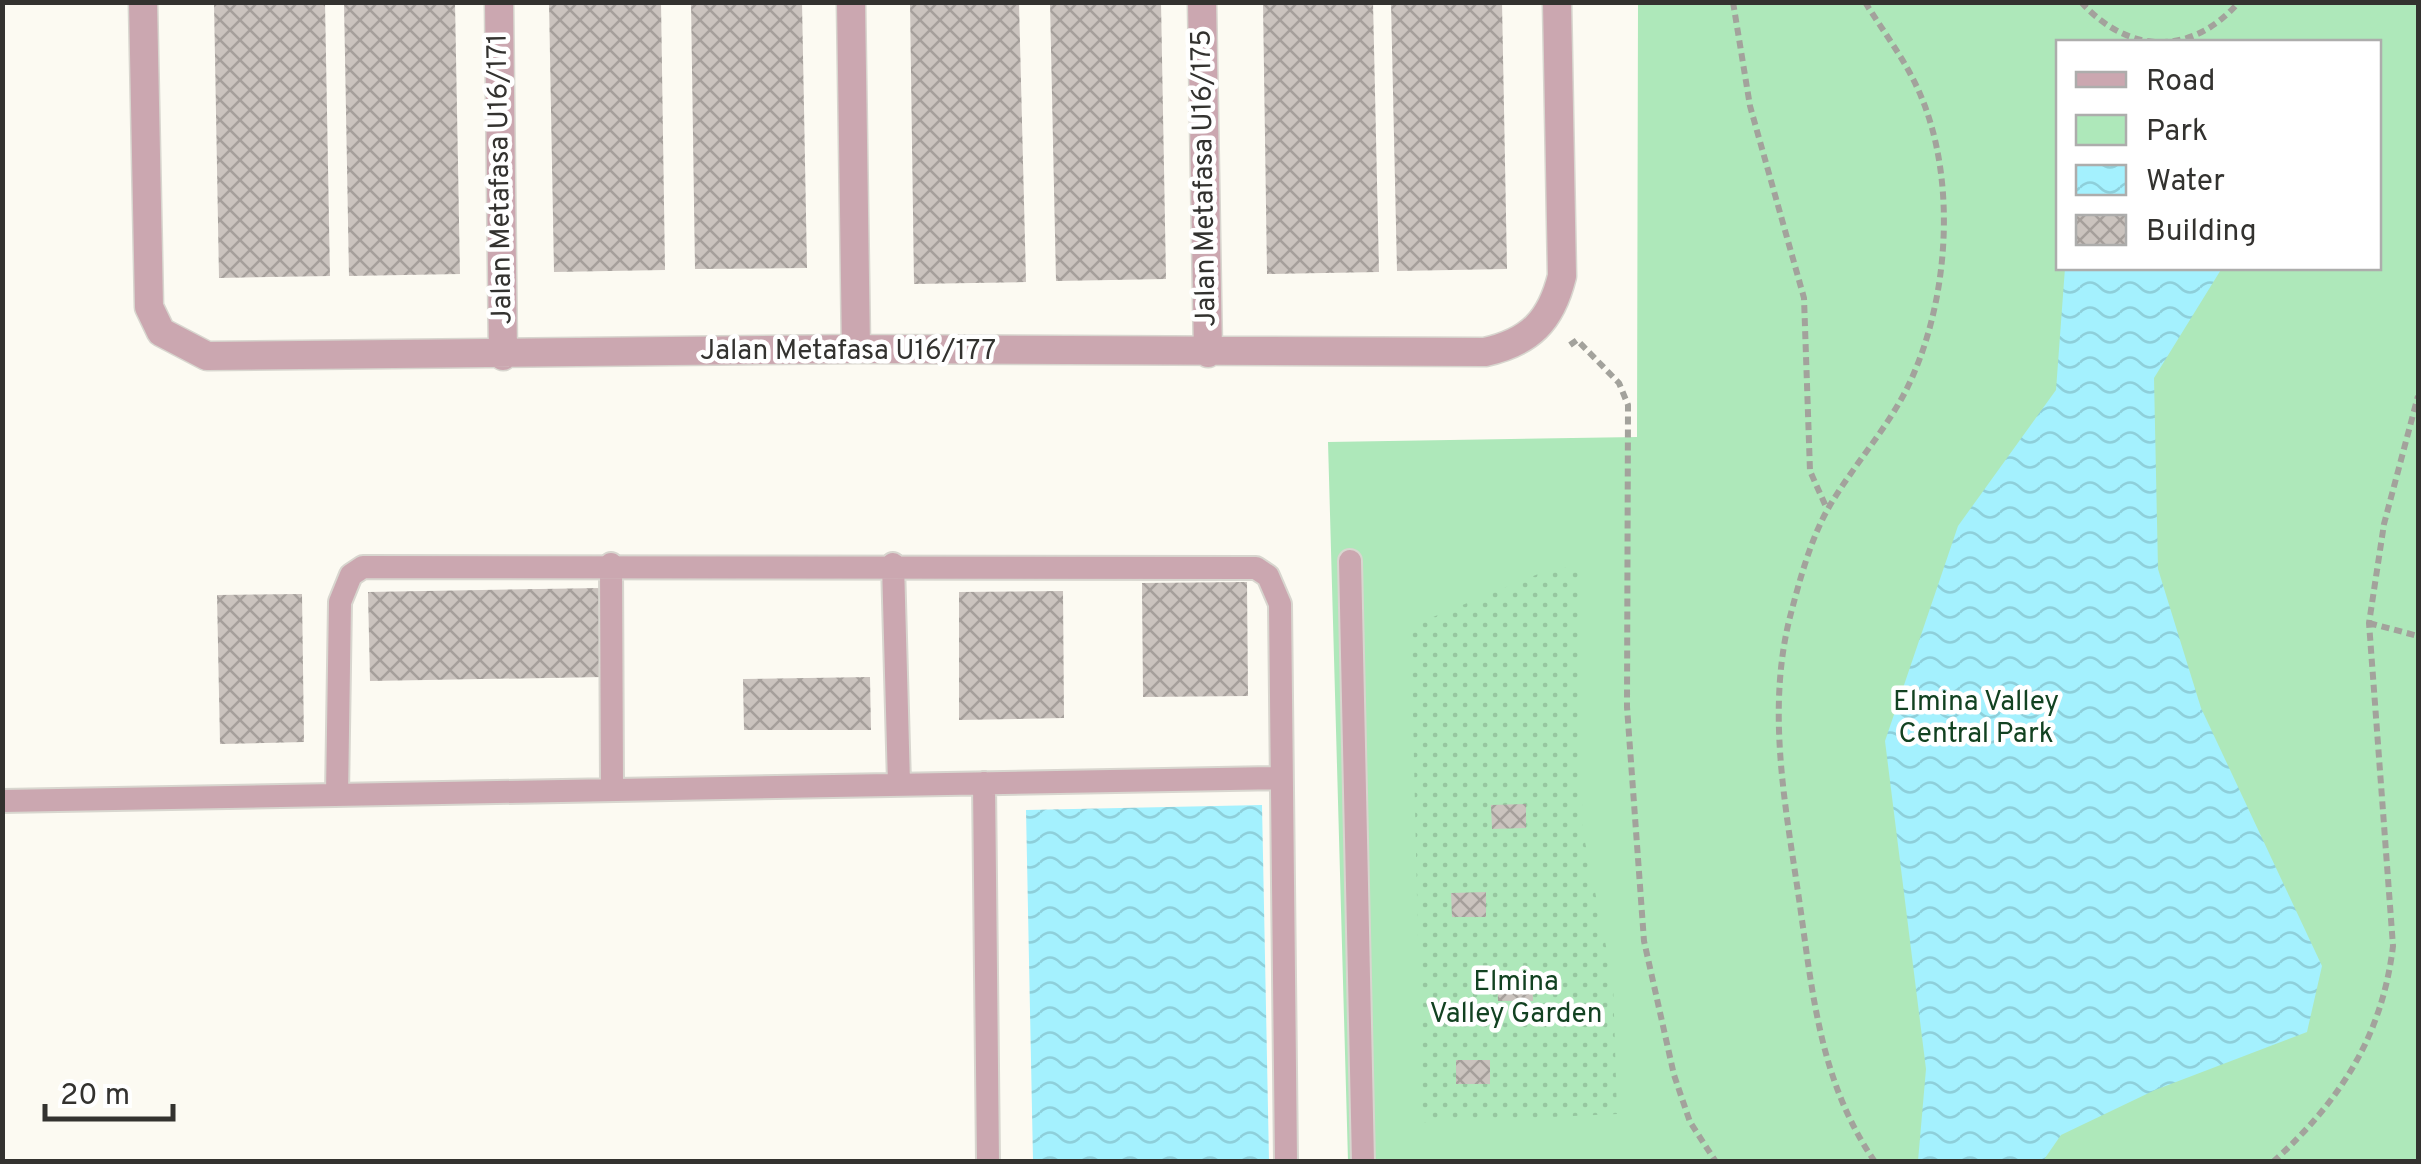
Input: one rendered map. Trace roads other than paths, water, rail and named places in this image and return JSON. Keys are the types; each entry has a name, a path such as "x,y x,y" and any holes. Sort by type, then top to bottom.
{"street":[{"name":"Jalan Metafasa U16/177","path":"143,2 145,270 150,306 161,332 180,346 207,356 856,350 1486,352 1513,346 1536,330 1554,306 1562,276 1557,2"},
{"name":"Jalan Metafasa U16/171","path":"499,2 504,356"},
{"path":"851,2 856,350"},
{"name":"Jalan Metafasa U16/175","path":"1202,2 1208,353"}],"lane":[{"path":"1350,562 1363,1162"},
{"path":"337,795 340,602 351,575 378,564 1256,568 1268,576 1280,604 1286,1162"},
{"path":"610,564 612,789"},
{"path":"893,564 898,784"},
{"path":"2,801 1279,778"},
{"path":"984,783 988,1162"}],"water":[{"path":"2065,270 2221,270 2154,378 2158,569 2201,708 2322,966 2307,1032 2155,1090 2061,1135 2043,1161 1918,1161 1926,1069 1885,741 1958,526 2056,390"},
{"path":"1262,805 1269,1161 1033,1161 1026,810"}],"park label":[{"name":"Elmina Valley Central Park","path":"1976,719"},
{"name":"Elmina Valley Garden","path":"1516,999"}]}
